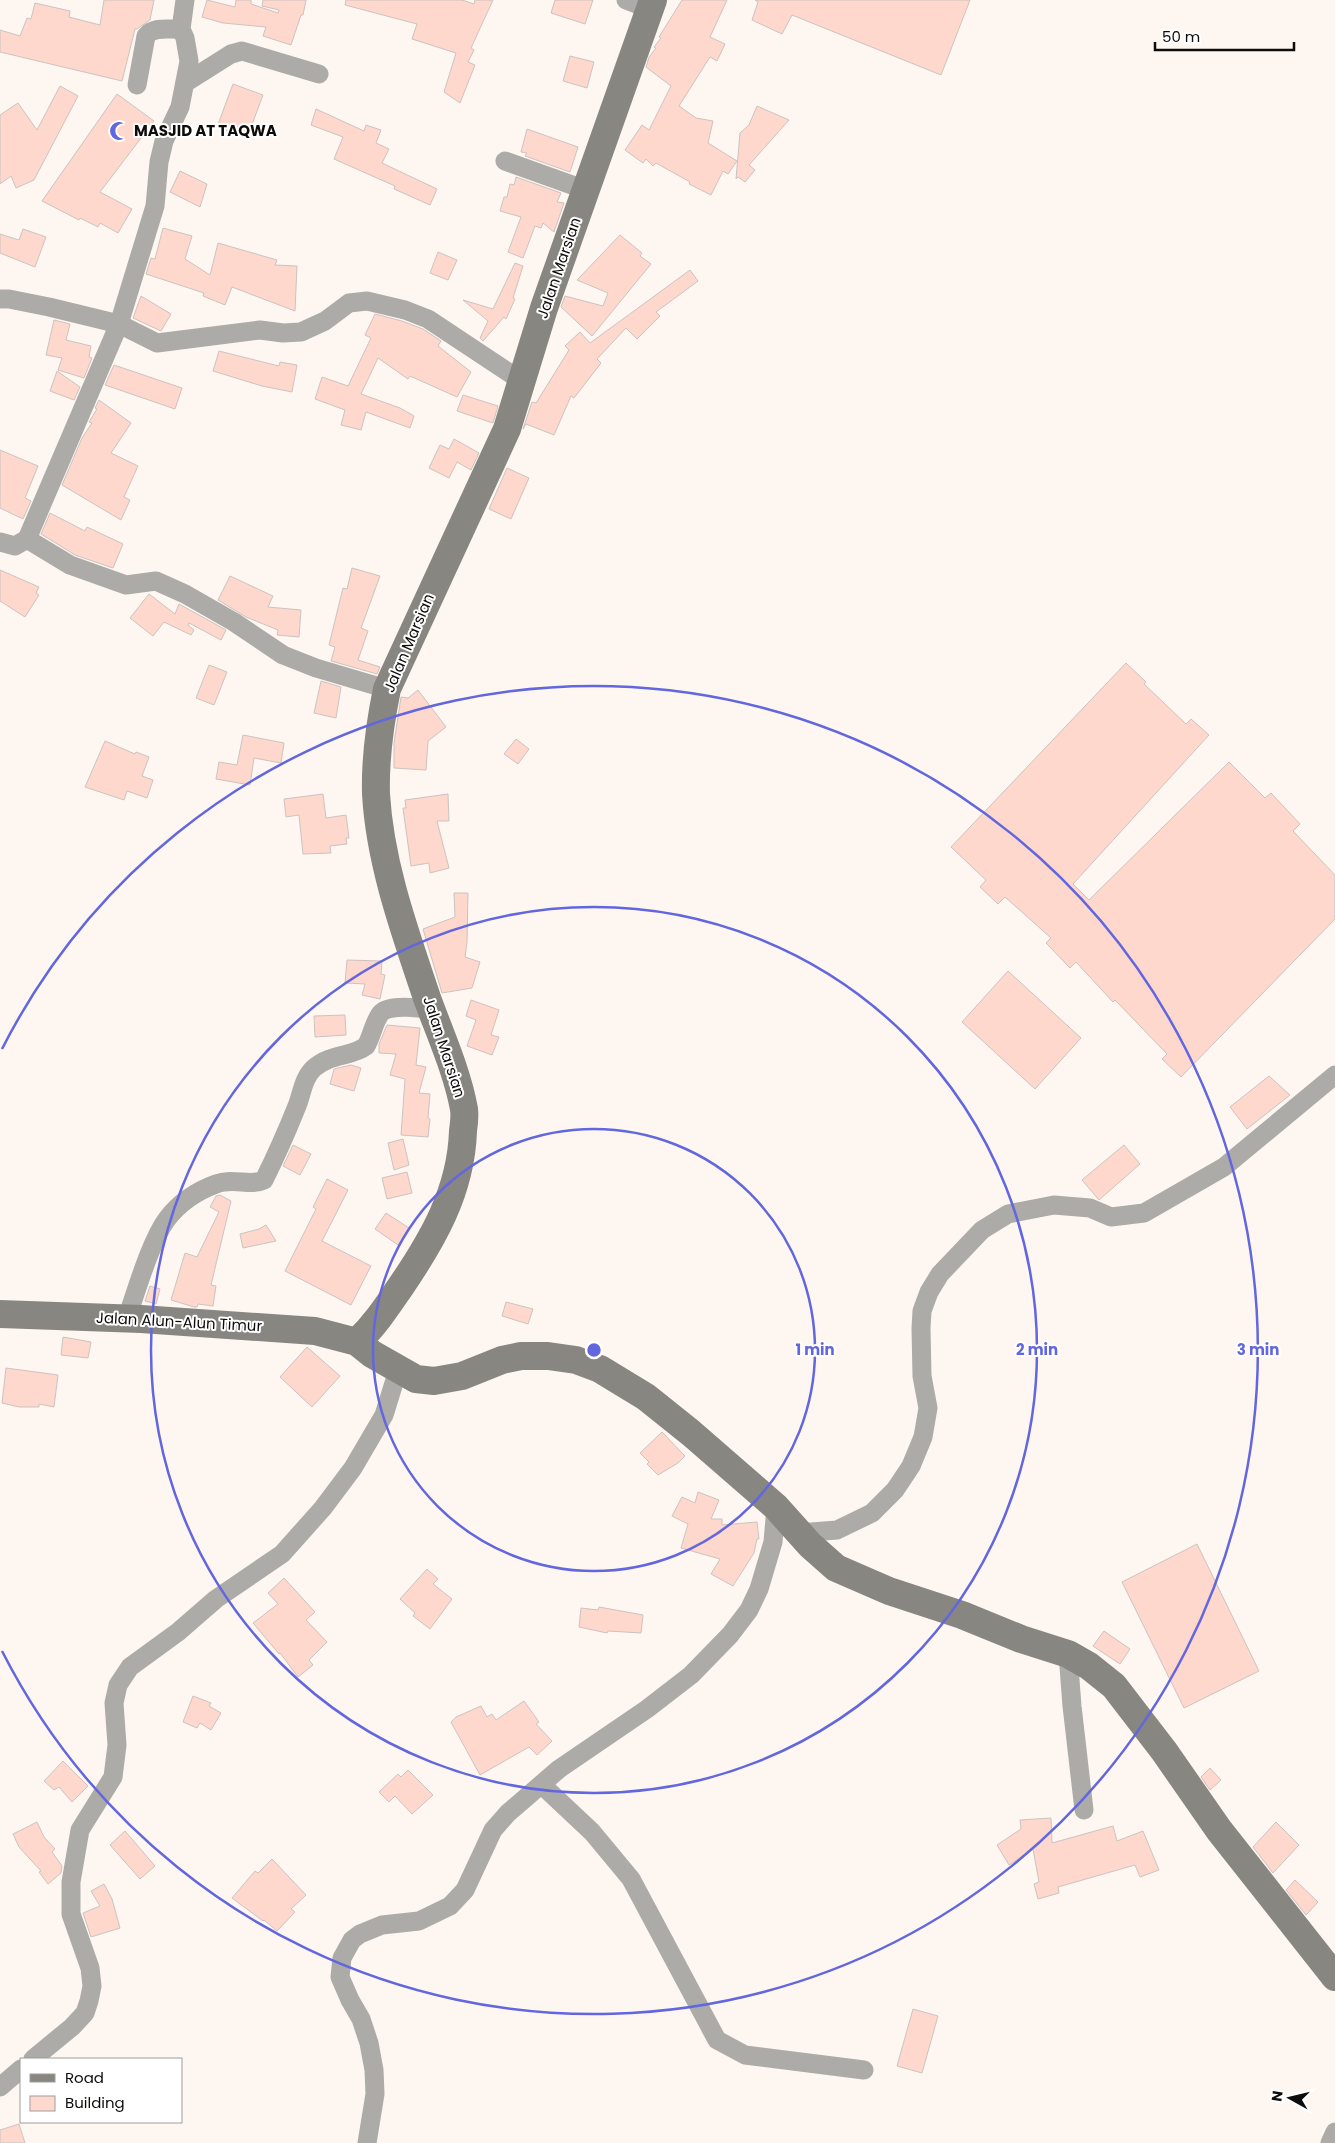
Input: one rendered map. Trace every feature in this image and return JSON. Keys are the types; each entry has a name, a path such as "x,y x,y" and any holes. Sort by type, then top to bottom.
{"street":[{"path":"0,542 15,546 27,539 119,324 156,206 159,162 164,141 180,107 185,83 189,61 185,38 180,30 185,0"},
{"name":"Jalan Marsian","path":"357,1342 372,1328 414,1268 436,1231 452,1195 459,1171 464,1110 441,1030 394,894 383,850 376,792 380,723 387,689 507,429 523,382 544,308 586,190 643,3"},
{"path":"137,85 146,36 149,32 154,30 180,30"},
{"path":"185,83 231,54 242,51 320,74"},
{"path":"505,161 586,190"},
{"path":"0,299 49,307 119,324 157,343 260,330 283,333 300,332 325,322 349,303 367,301 405,310 428,319 523,382"},
{"path":"27,539 70,565 126,585 136,585 156,580 234,622 283,655 316,668 387,689"},
{"path":"127,1318 155,1242 166,1219 192,1195 215,1184 228,1180 253,1183 264,1180 298,1105 305,1081 312,1069 339,1055 362,1050 366,1046 382,1012 388,1008 422,1008 433,1010"},
{"path":"798,1533 837,1530 872,1513 895,1490 911,1466 923,1437 928,1408 922,1376 920,1328 922,1311 929,1292 940,1274 982,1230 1008,1214 1054,1205 1090,1208 1111,1217 1144,1213 1224,1167 1335,1075"},
{"name":"Jalan Alun-Alun Timur","path":"0,1314 127,1318 314,1331 357,1342 398,1370 416,1379 434,1381 462,1376 502,1360 521,1356 548,1356 576,1360 600,1369 646,1397 672,1417 776,1507 798,1533 836,1568 855,1578 962,1615 1020,1639 1068,1654 1089,1666 1114,1686 1164,1751 1219,1830 1335,1977"},
{"path":"34,2058 72,2027 85,2013 89,2001 92,1986 90,1968 71,1914 71,1882 80,1830 114,1777 117,1745 114,1703 118,1685 130,1667 178,1632 216,1599 282,1554 323,1508 353,1468 384,1415 398,1370"},
{"path":"367,2143 375,2094 374,2070 369,2043 361,2019 340,1977 342,1958 352,1940 360,1934 382,1925 419,1921 450,1906 465,1890 493,1830 508,1813 559,1769 647,1709 691,1675 730,1635 749,1610 759,1589 773,1542 776,1507"},
{"path":"1068,1654 1084,1810"},
{"path":"542,1785 592,1832 632,1879 717,2040 745,2055 864,2070"},
{"path":"0,2087 20,2070"},
{"path":"1330,2143 1335,2132"}],"building":[{"path":"104,0 154,0 150,20 135,29 122,81 0,52 0,30 20,36 27,18 31,19 35,3 70,11 69,17 100,25"},
{"path":"207,0 235,7 236,0 251,0 251,4 278,13 279,10 262,6 263,0 306,0 303,15 301,15 291,45 263,36 266,27 223,23 202,17"},
{"path":"346,0 462,0 474,4 475,0 493,0 471,48 474,50 468,62 475,65 460,103 444,92 456,53 412,39 417,24 345,5"},
{"path":"555,0 593,0 585,24 551,13"},
{"path":"682,0 727,0 710,37 725,44 717,61 710,57 679,106 696,118 713,121 708,143 737,161 728,174 723,171 711,195 689,184 690,182 656,163 653,166 646,159 643,163 625,150 642,125 649,130 671,86 646,67 649,57 656,48 654,47 661,38 659,37"},
{"path":"755,0 970,0 941,75 792,15 782,34 752,20 758,2"},
{"path":"570,56 594,62 587,88 563,81"},
{"path":"233,84 263,95 247,138 217,127"},
{"path":"60,86 78,96 34,180 16,188 11,176 0,184 0,115 18,103 37,130"},
{"path":"117,94 154,121 100,192 132,209 118,233 100,223 98,227 80,218 79,220 42,201"},
{"path":"757,106 789,120 749,165 755,170 745,182 738,177 736,179 740,133 749,125"},
{"path":"316,109 364,131 366,125 381,130 376,143 389,149 382,163 437,189 430,205 394,189 395,186 334,159 343,137 311,125"},
{"path":"527,129 578,147 570,172 525,156 527,153 521,152"},
{"path":"180,171 207,184 200,207 170,192"},
{"path":"516,177 561,193 557,202 564,203 554,232 543,223 541,228 535,226 523,258 508,252 521,217 500,211 504,197 507,197 510,184 514,185"},
{"path":"163,228 192,236 185,259 210,275 218,243 277,260 275,265 297,266 295,311 232,287 225,305 203,296 204,293 146,274 151,258 155,259"},
{"path":"23,229 46,237 35,267 0,253 0,234 19,240"},
{"path":"620,235 642,253 640,256 651,264 592,336 561,307 565,296 603,306 608,293 577,280"},
{"path":"438,252 457,260 448,280 430,273"},
{"path":"515,263 523,266 513,298 515,299 506,319 504,317 483,341 480,338 488,321 463,300 493,309"},
{"path":"690,270 698,281 656,312 660,316 637,339 626,328 597,359 601,363 574,398 571,396 554,435 526,424 523,429 532,402 536,403 569,350 565,346 580,332 590,343"},
{"path":"141,296 171,314 161,331 133,318"},
{"path":"375,314 423,329 441,341 438,346 471,372 457,397 410,376 408,379 378,358 361,394 400,408 414,416 410,428 366,412 361,430 341,425 345,410 315,399 322,377 348,386 371,338 365,335"},
{"path":"54,320 70,324 66,340 91,346 89,357 92,358 84,378 58,370 62,358 46,355"},
{"path":"219,351 279,366 280,362 297,365 292,392 262,386 213,371"},
{"path":"114,365 182,388 175,409 105,385"},
{"path":"57,371 80,387 74,400 50,391"},
{"path":"463,395 498,406 493,423 457,411"},
{"path":"99,400 131,423 111,453 138,466 124,497 130,500 121,520 62,485 82,438 92,423 89,422 97,409 95,408"},
{"path":"454,439 479,453 471,470 457,462 449,478 429,468 440,445 449,449"},
{"path":"0,450 38,466 25,498 31,501 23,519 0,508"},
{"path":"507,468 529,478 511,519 489,509"},
{"path":"50,513 85,531 87,527 123,544 113,568 75,555 41,534"},
{"path":"352,568 380,576 361,628 368,631 358,660 380,667 377,674 331,661 335,647 329,645 343,588 347,589"},
{"path":"0,570 39,587 36,593 39,595 25,617 0,601"},
{"path":"230,576 273,596 268,607 301,610 299,637 277,635 278,630 246,617 218,600"},
{"path":"149,594 175,614 179,604 226,630 221,640 189,623 188,625 194,630 191,635 164,622 153,636 130,618"},
{"path":"1126,663 1146,682 1144,684 1186,724 1191,719 1209,735 1073,884 1089,900 1229,762 1265,798 1271,793 1300,824 1293,831 1335,875 1335,919 1181,1077 1162,1059 1167,1054 1115,1000 1113,1002 1076,962 1070,968 1046,943 1051,938 1005,897 998,904 980,887 986,880 951,847"},
{"path":"209,665 227,672 214,705 196,698"},
{"path":"321,681 341,687 336,718 314,713"},
{"path":"418,690 446,727 428,741 426,770 394,768 394,743 401,697 408,698"},
{"path":"243,735 284,743 281,763 254,758 250,785 216,779 219,762 237,765"},
{"path":"516,739 529,749 518,764 504,754"},
{"path":"105,741 135,754 136,752 149,757 142,776 153,780 147,798 127,791 124,800 85,787"},
{"path":"323,794 326,818 346,815 349,838 346,838 347,844 330,846 331,853 303,854 299,815 286,817 284,799"},
{"path":"448,794 449,821 437,821 449,868 430,873 429,863 411,866 403,808 406,808 405,800"},
{"path":"454,893 468,893 465,957 480,962 472,988 442,993 423,929 455,917"},
{"path":"347,960 382,961 381,974 385,975 380,999 362,995 365,984 345,983"},
{"path":"1008,971 1081,1038 1035,1089 962,1022"},
{"path":"471,1000 499,1010 491,1035 499,1037 492,1055 467,1046 476,1020 466,1016"},
{"path":"345,1015 346,1035 315,1037 314,1016"},
{"path":"387,1025 420,1028 416,1065 426,1067 419,1093 430,1094 428,1137 401,1135 405,1079 390,1075 396,1054 379,1053 379,1044"},
{"path":"351,1065 361,1068 354,1091 330,1084 334,1069"},
{"path":"1269,1076 1290,1095 1247,1129 1230,1107"},
{"path":"403,1139 409,1165 394,1170 388,1143"},
{"path":"293,1145 311,1154 300,1175 283,1166"},
{"path":"1124,1145 1140,1164 1099,1200 1082,1180"},
{"path":"407,1172 412,1193 387,1199 382,1178"},
{"path":"327,1179 348,1190 322,1241 371,1266 351,1305 285,1271 316,1209 313,1207"},
{"path":"220,1195 231,1201 211,1285 216,1286 213,1306 198,1304 197,1307 194,1307 171,1300 185,1253 197,1257 219,1212 210,1207 216,1196"},
{"path":"386,1213 409,1228 398,1245 375,1229"},
{"path":"266,1225 276,1241 243,1248 240,1234"},
{"path":"150,1286 160,1289 156,1304 145,1301"},
{"path":"506,1302 533,1309 528,1324 502,1316"},
{"path":"63,1337 91,1342 88,1358 61,1355"},
{"path":"307,1347 340,1376 312,1407 280,1377"},
{"path":"6,1368 58,1375 54,1407 39,1404 39,1407 19,1407 2,1403"},
{"path":"662,1432 685,1456 678,1463 658,1475 647,1464 649,1462 640,1453"},
{"path":"698,1492 719,1500 711,1519 722,1519 722,1525 757,1522 759,1539 757,1539 754,1553 733,1586 711,1574 720,1559 681,1548 688,1524 672,1516 682,1497 695,1503"},
{"path":"1197,1544 1259,1671 1184,1708 1122,1582"},
{"path":"427,1569 438,1579 433,1584 452,1599 430,1629 413,1616 415,1613 400,1599"},
{"path":"284,1578 315,1612 306,1620 327,1642 309,1660 313,1665 298,1677 280,1653 253,1623 278,1604 268,1593"},
{"path":"599,1607 643,1615 641,1633 608,1631 607,1633 579,1627 581,1608 598,1610"},
{"path":"1104,1631 1130,1649 1120,1664 1093,1646"},
{"path":"193,1696 211,1703 209,1706 221,1713 211,1730 200,1723 197,1728 183,1722"},
{"path":"524,1701 539,1722 536,1724 552,1741 537,1755 529,1747 480,1775 451,1722 456,1717 481,1706 487,1717 492,1714 496,1720"},
{"path":"63,1761 88,1786 72,1802 59,1787 54,1790 44,1781"},
{"path":"1210,1768 1221,1780 1210,1790 1201,1777"},
{"path":"408,1770 433,1795 412,1814 395,1796 389,1802 379,1792 398,1774 401,1777"},
{"path":"1051,1818 1052,1843 1113,1826 1117,1841 1143,1831 1159,1870 1140,1877 1135,1865 1058,1887 1059,1893 1038,1899 1034,1884 1039,1882 1033,1849 1009,1865 997,1845 1021,1829 1020,1820"},
{"path":"37,1822 44,1837 55,1849 52,1852 62,1866 61,1873 48,1884 39,1872 41,1871 19,1847 13,1834"},
{"path":"1276,1822 1299,1845 1273,1873 1253,1847"},
{"path":"125,1831 155,1866 140,1879 110,1845"},
{"path":"272,1859 306,1895 291,1909 295,1912 277,1931 232,1898 255,1871 258,1873"},
{"path":"1295,1880 1318,1902 1306,1915 1286,1890"},
{"path":"104,1884 112,1899 120,1928 91,1937 83,1913 100,1906 91,1891"},
{"path":"913,2009 938,2016 922,2073 897,2066"},
{"path":"19,2124 25,2143 0,2143 0,2130"}],"place":[{"name":"MASJID AT TAQWA","path":"119,131"}]}
